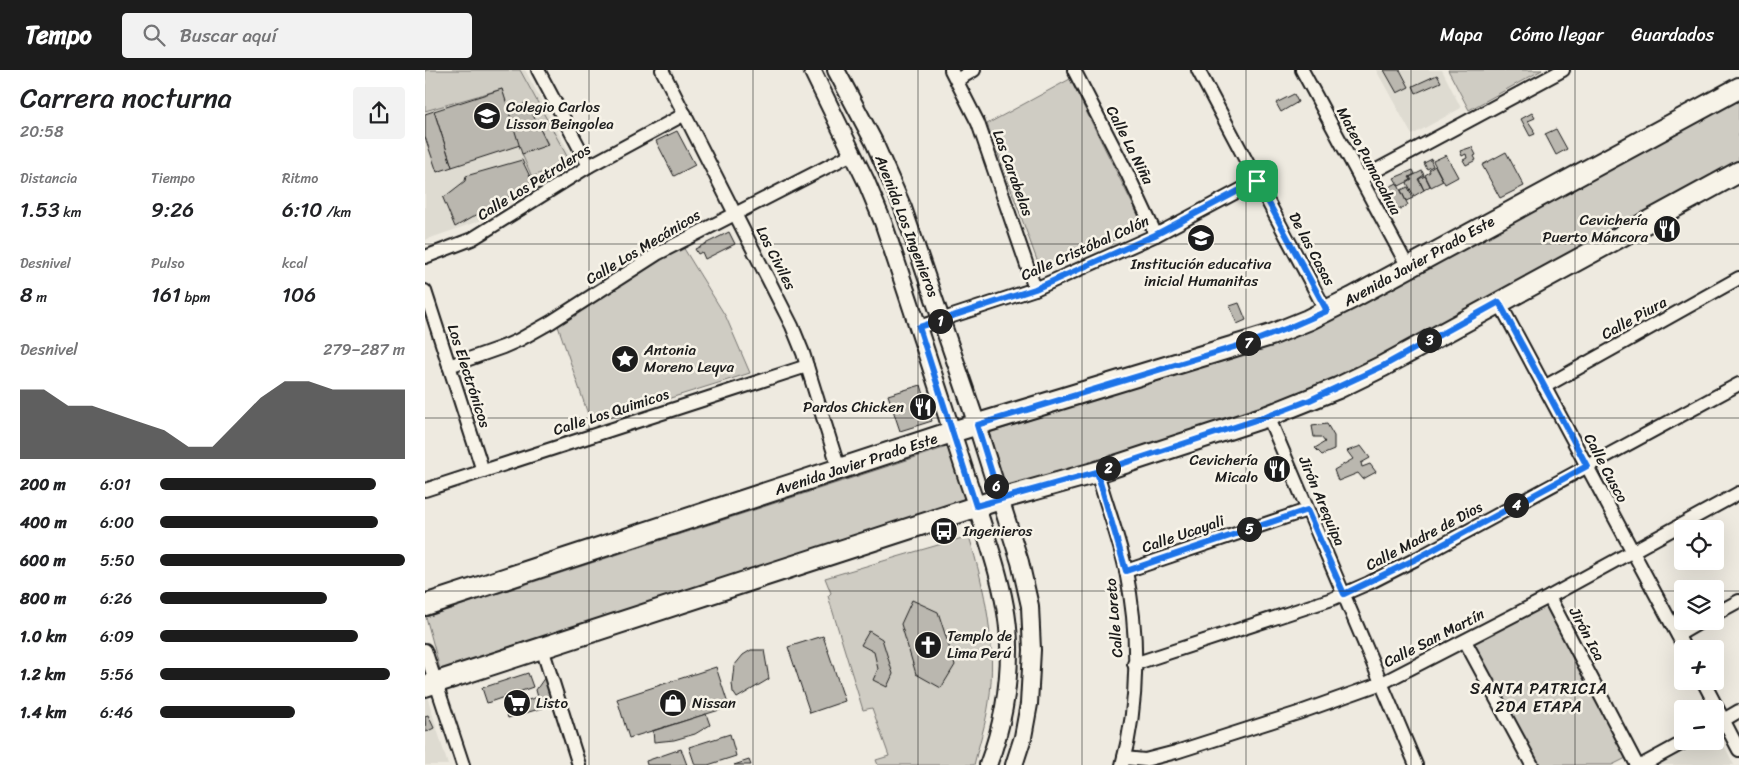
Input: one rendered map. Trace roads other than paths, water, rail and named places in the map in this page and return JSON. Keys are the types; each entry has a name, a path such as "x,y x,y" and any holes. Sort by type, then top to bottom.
{"main road":[{"name":"Avenida Javier Prado Este","path":"425,605 952,432 1254,341 1288,328 1327,311 1739,88"},
{"path":"430,684 976,506 1097,472 1268,416 1310,400 1361,378 1739,172"}],"street":[{"path":"537,70 589,166"},
{"name":"Los Civiles","path":"662,70 792,326 807,366 839,469"},
{"name":"Avenida Los Ingenieros","path":"812,70 878,208 919,327 976,506 1005,608 1009,649 1006,696 997,742 988,765"},
{"name":"Avenida Los Ingenieros","path":"836,70 875,142 891,177 942,320 1020,562 1030,606 1032,650 1029,704 1023,737 1014,765"},
{"path":"954,75 974,70"},
{"name":"Calle La Niña","path":"1074,70 1127,173 1155,235"},
{"name":"De las Casas","path":"1198,70 1327,311"},
{"name":"Mateo Pumacahua","path":"1302,70 1407,267"},
{"path":"1361,179 1563,70"},
{"name":"Las Carabelas","path":"954,75 978,124 1035,289"},
{"name":"Calle Los Petroleros","path":"425,257 472,238 589,166 685,114"},
{"name":"Calle Los Mecánicos","path":"449,366 519,340 567,312 642,263 735,213 852,154"},
{"name":"Calle Cristóbal Colón","path":"919,327 1035,289 1155,235 1257,181"},
{"name":"Calle Piura","path":"1544,387 1739,278"},
{"name":"Los Electrónicos","path":"425,291 483,470"},
{"name":"Calle Cusco","path":"1499,302 1681,640"},
{"name":"Calle Los Quimicos","path":"425,490 807,366"},
{"name":"Calle Madre de Dios","path":"1134,664 1344,594 1418,558 1739,384"},
{"name":"Jirón Arequipa","path":"1268,416 1416,765"},
{"name":"Calle Loreto","path":"1097,472 1126,571 1133,614 1134,664 1131,715 1123,762"},
{"name":"Calle San Martín","path":"1123,762 1162,756 1298,713 1382,683 1549,597 1739,493"},
{"name":"Calle Ucayali","path":"1126,571 1307,510"},
{"name":"Jirón Ica","path":"1549,597 1637,765"},
{"path":"1724,610 1739,602"},
{"path":"1678,634 1685,630"},
{"path":"1465,641 1532,765"},
{"path":"542,648 579,765"},
{"path":"425,650 430,684 463,765"},
{"path":"1724,720 1739,711"},
{"path":"1724,730 1739,750"},
{"path":"1642,765 1674,748"}],"place":[{"name":"Colegio Carlos Lisson Beingolea","path":"487,116"},
{"name":"Cevichería Puerto Máncora","path":"1667,229"},
{"name":"Institución educativa inicial Humanitas","path":"1201,238"},
{"name":"Antonia Moreno Leyva","path":"625,359"},
{"name":"Pardos Chicken","path":"923,407"},
{"name":"Cevichería Micalo","path":"1277,469"},
{"name":"Ingenieros","path":"944,531"},
{"name":"Templo de Lima Perú","path":"928,645"},
{"name":"Listo","path":"517,703"},
{"name":"Nissan","path":"673,703"}],"district":[{"name":"SANTA PATRICIA 2DA ETAPA","path":"1539,697"}]}
